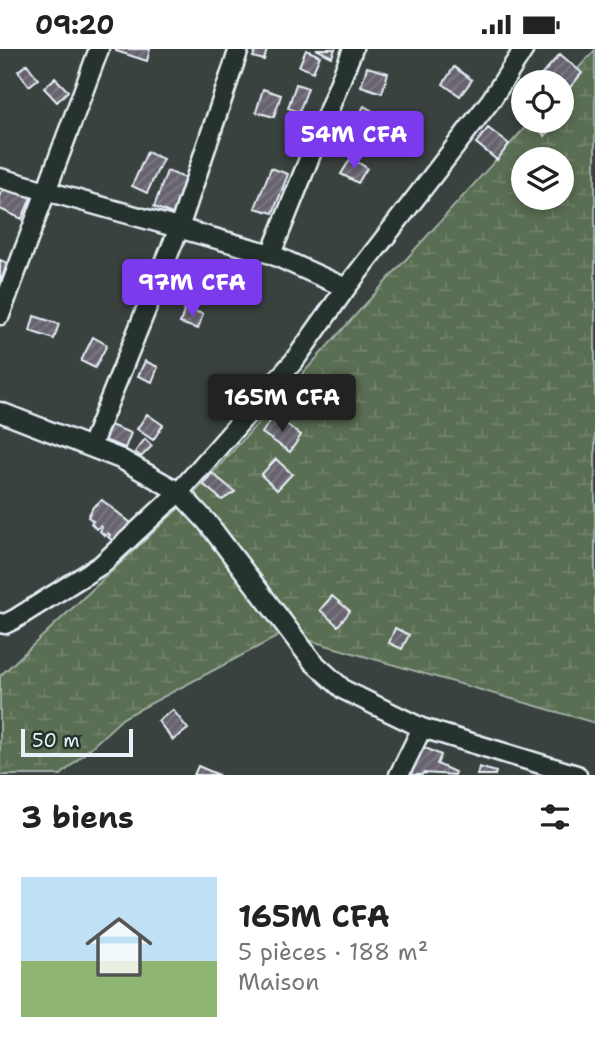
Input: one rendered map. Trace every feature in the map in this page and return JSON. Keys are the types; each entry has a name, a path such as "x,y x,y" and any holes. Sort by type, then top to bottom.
{"street":[{"path":"0,315 99,49"},
{"path":"90,446 179,228 239,49"},
{"path":"271,254 354,49"},
{"path":"0,623 5,624 15,619 101,565 178,492 294,361 346,288 491,100 524,49"},
{"path":"0,178 271,254 346,288"},
{"path":"0,412 121,459 178,492 207,522 272,610 321,670 344,690 422,728 553,772 577,775"},
{"path":"399,775 422,728"}],"green space":[{"path":"595,50 595,723 284,633 123,718 61,775 0,775 0,676 192,496 520,133 574,133 574,73"}],"building":[{"path":"116,49 150,49 147,61"},
{"path":"256,49 267,50 264,60 253,57"},
{"path":"316,49 335,49 332,57"},
{"path":"306,50 320,56 313,72 299,66"},
{"path":"560,54 582,73 574,83 574,70 546,70"},
{"path":"27,64 38,79 29,86 18,71"},
{"path":"367,67 388,73 382,93 361,86"},
{"path":"454,67 472,80 460,96 443,84"},
{"path":"55,78 68,91 57,102 44,88"},
{"path":"296,84 308,88 299,112 288,108"},
{"path":"263,89 281,95 274,117 256,112"},
{"path":"364,106 381,116 371,135 353,125"},
{"path":"488,128 509,144 497,160 476,143"},
{"path":"147,152 163,159 147,193 132,186"},
{"path":"351,158 367,168 358,183 341,174"},
{"path":"271,168 288,174 273,213 255,208"},
{"path":"167,171 188,179 175,215 154,207"},
{"path":"7,184 32,195 22,219 0,209 0,195"},
{"path":"0,260 7,263 1,281 0,281"},
{"path":"185,308 203,314 198,329 180,323"},
{"path":"34,316 59,324 54,339 30,331"},
{"path":"93,337 107,345 95,368 81,361"},
{"path":"145,361 158,367 152,382 138,376"},
{"path":"147,414 163,425 153,440 137,429"},
{"path":"274,415 301,435 290,452 262,433"},
{"path":"110,425 131,433 125,448 104,440"},
{"path":"145,439 152,446 141,457 135,452"},
{"path":"276,459 292,474 277,490 261,475"},
{"path":"212,473 235,492 222,500 203,484"},
{"path":"102,500 136,527 113,541 108,537 108,533 105,536 100,531 100,526 96,529 88,517 93,507"},
{"path":"332,596 350,611 338,626 320,610"},
{"path":"395,628 409,635 402,649 389,643"},
{"path":"173,710 188,729 173,740 158,721"},
{"path":"419,745 441,755 437,764 455,772 454,775 407,775"},
{"path":"198,766 219,775 194,775"},
{"path":"479,767 496,772 495,775 477,775"}]}
